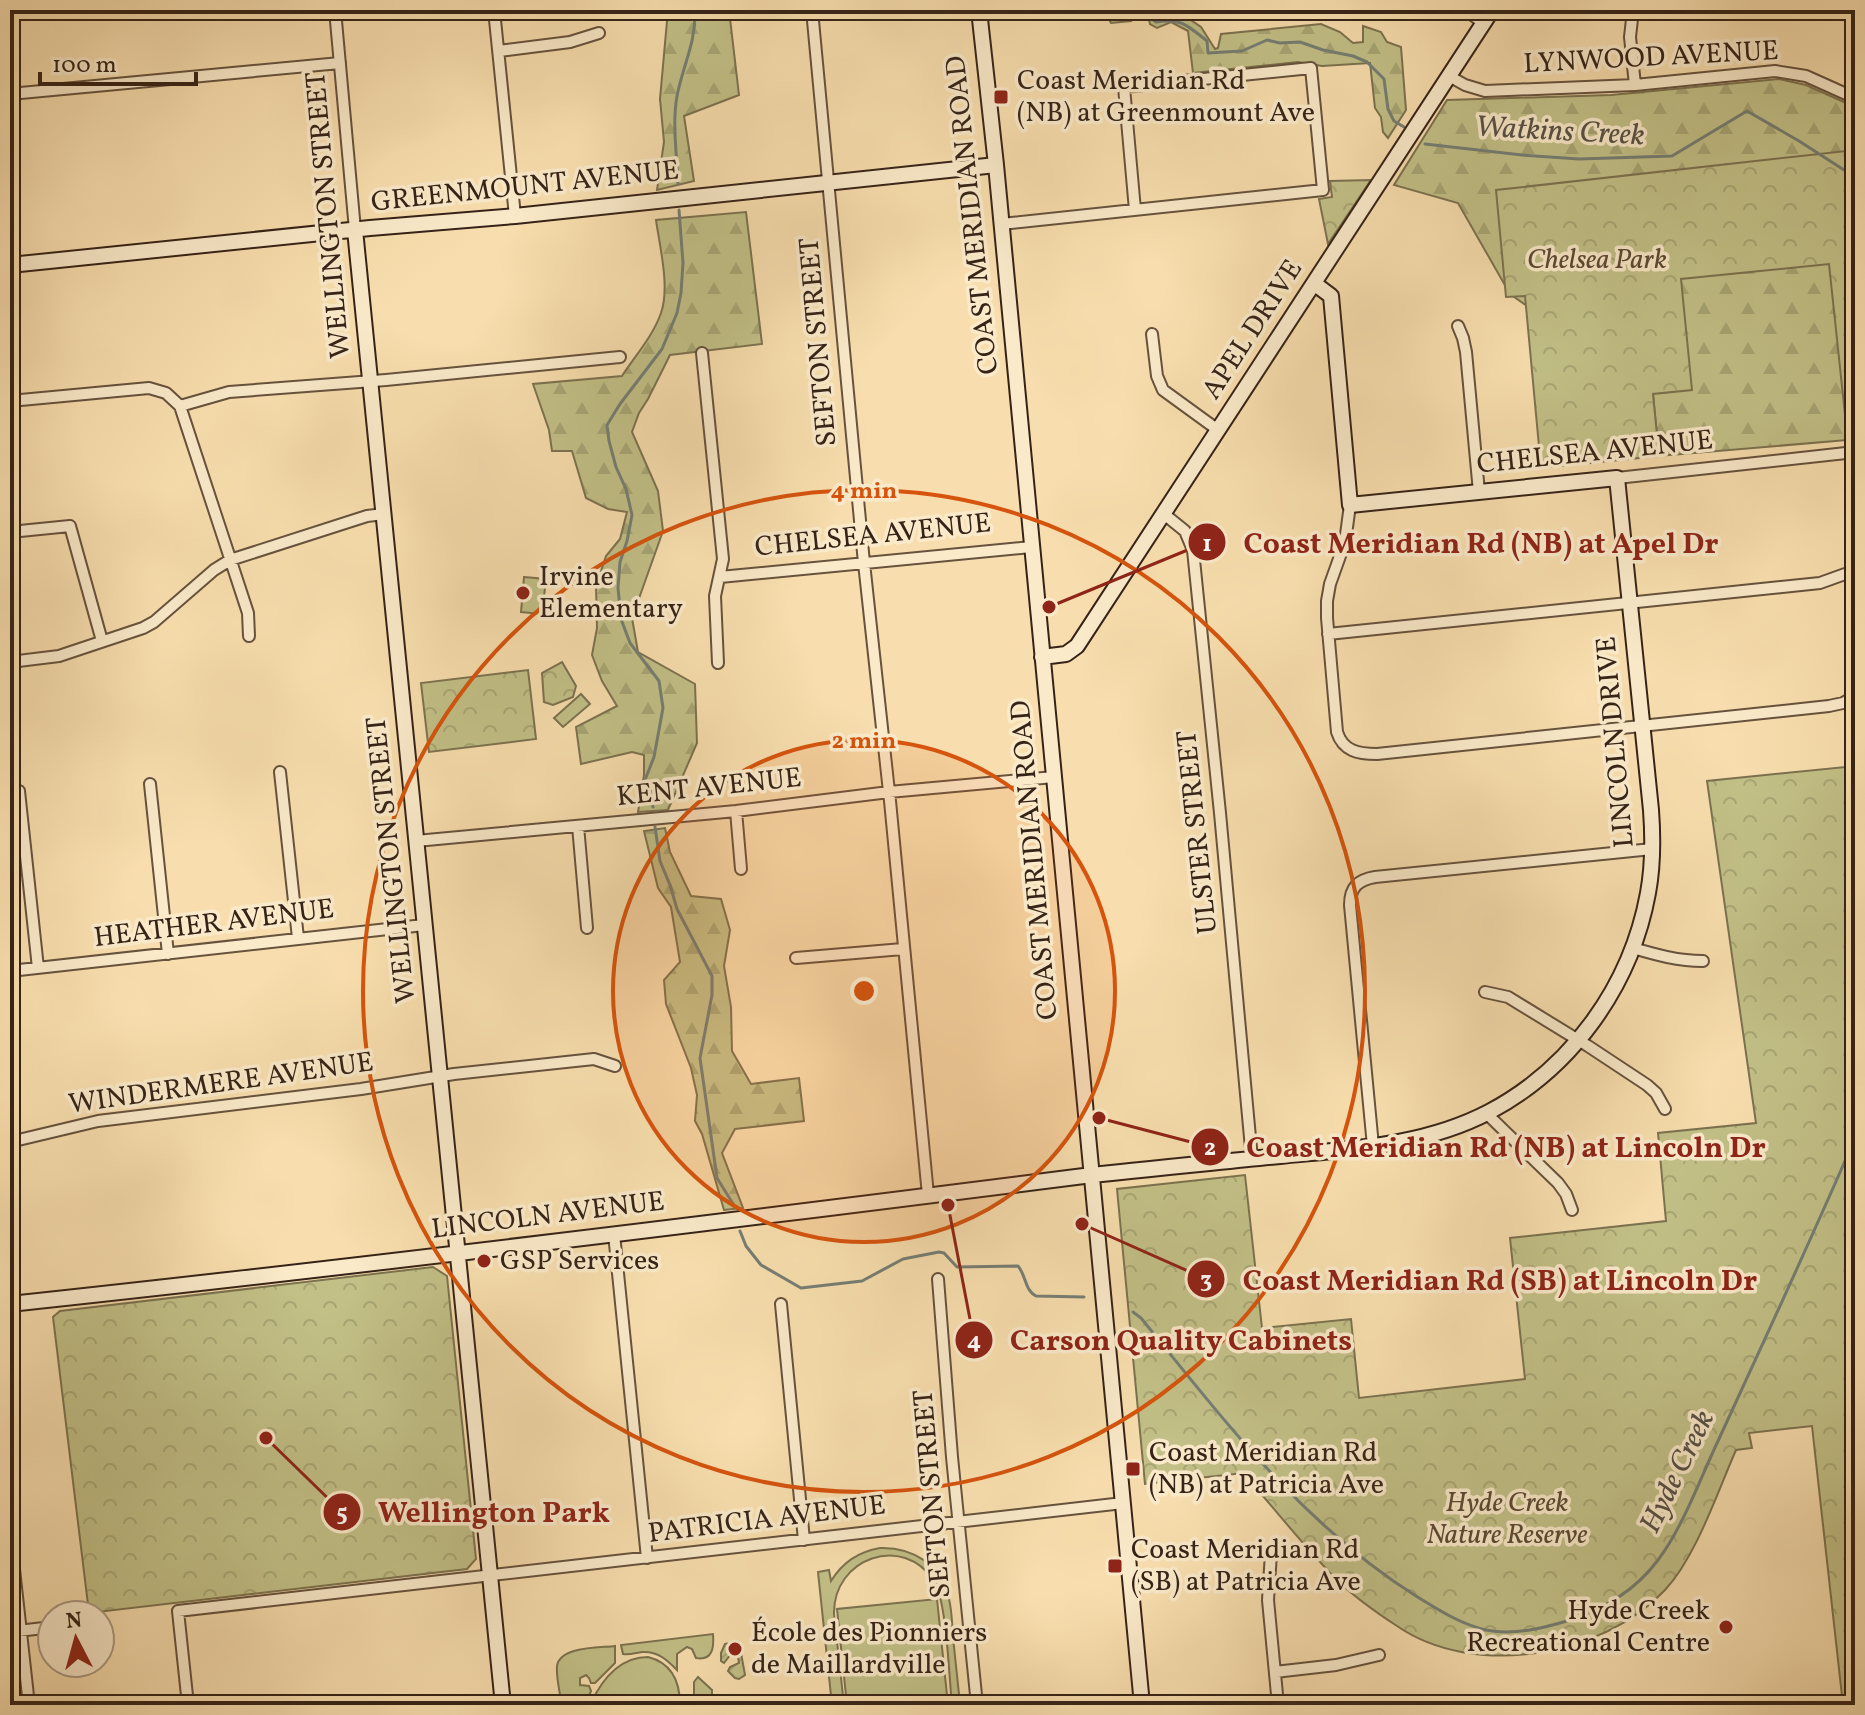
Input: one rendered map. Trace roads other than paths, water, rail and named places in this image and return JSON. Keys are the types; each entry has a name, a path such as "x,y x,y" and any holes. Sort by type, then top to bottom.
{"street":[{"name":"WELLINGTON STREET","path":"335,10 503,1705"},
{"path":"494,10 515,216"},
{"name":"SEFTON STREET","path":"812,10 928,1195"},
{"name":"COAST MERIDIAN ROAD","path":"979,10 1002,224 1142,1705"},
{"path":"1465,10 1488,16"},
{"path":"1633,10 1630,37 1635,85"},
{"name":"APEL DRIVE","path":"1042,657 1066,654 1077,646 1488,16"},
{"path":"499,51 570,42 599,33"},
{"path":"10,94 340,63"},
{"path":"1002,224 1135,210 1323,190 1311,68 1124,87 1135,210"},
{"name":"LYNWOOD AVENUE","path":"1449,76 1485,91 1635,85 1775,71 1806,76 1855,98"},
{"name":"GREENMOUNT AVENUE","path":"10,265 996,165"},
{"path":"1315,284 1331,296 1350,505 1345,542 1328,593 1328,634 1337,732 1344,745 1357,753 1372,755 1837,705 1855,696"},
{"path":"1458,326 1466,352 1479,492"},
{"path":"1152,334 1157,376 1163,390 1218,430"},
{"path":"702,353 723,559 715,596 718,663"},
{"path":"180,406 229,392 620,357"},
{"path":"10,401 149,388 166,393 180,406 248,613 249,636"},
{"name":"CHELSEA AVENUE","path":"1350,505 1846,453"},
{"name":"LINCOLN DRIVE","path":"1091,1175 1373,1146 1421,1138 1486,1113 1524,1091 1579,1040 1606,1002 1633,948 1649,890 1652,849 1651,810 1617,478"},
{"path":"10,662 59,656 143,628 230,560 367,516 384,514"},
{"name":"ULSTER STREET","path":"1164,514 1185,531 1193,550 1252,1159"},
{"path":"10,532 70,526 102,641"},
{"name":"CHELSEA AVENUE","path":"720,577 1031,547"},
{"path":"1328,634 1820,583 1845,574"},
{"path":"280,772 298,938"},
{"name":"KENT AVENUE","path":"416,841 1054,777"},
{"path":"150,784 168,954"},
{"path":"10,792 19,791 38,968"},
{"path":"736,811 741,869"},
{"path":"578,826 587,928"},
{"path":"1373,1146 1350,905 1355,885 1375,877 1652,849"},
{"name":"HEATHER AVENUE","path":"10,971 424,925"},
{"path":"1633,948 1670,959 1703,961"},
{"path":"796,958 903,949"},
{"path":"1485,992 1508,997 1579,1040 1647,1085 1665,1109"},
{"name":"WINDERMERE AVENUE","path":"10,1142 98,1121 440,1077 594,1059 615,1066"},
{"path":"1486,1113 1558,1183 1572,1210"},
{"name":"LINCOLN AVENUE","path":"10,1304 1091,1175"},
{"path":"614,1234 647,1558"},
{"name":"SEFTON STREET","path":"938,1279 977,1705"},
{"path":"781,1304 804,1540"},
{"name":"PATRICIA AVENUE","path":"188,1705 178,1611 1123,1503"},
{"path":"10,1533 15,1632 29,1705"},
{"path":"1271,1553 1268,1600 1278,1705"},
{"path":"15,1632 36,1629"},
{"path":"1275,1672 1336,1665 1379,1655"}],"waterway":[{"name":"Hyde Creek","path":"678,184 676,107 689,54 695,10"},
{"name":"Watkins Creek","path":"1141,10 1156,22 1172,21 1189,27 1207,41 1208,53 1242,51 1267,40 1300,42 1367,62 1384,79 1388,109 1394,121 1404,127"},
{"name":"Watkins Creek","path":"1425,144 1579,159 1672,156 1747,111 1855,177"},
{"name":"Hyde Creek","path":"653,807 645,780 654,757 663,708 659,681 630,643 621,619 618,588 620,562 632,515 626,489 616,467 607,425 662,349 677,313 683,263 679,210"},
{"name":"Hyde Creek","path":"655,827 660,861 677,909 712,976 712,995 700,1058 717,1178 735,1207"},
{"name":"Hyde Creek","path":"1133,1312 1267,1469 1301,1504 1375,1568 1441,1611 1476,1627 1507,1632 1550,1626 1583,1615 1618,1597 1649,1571 1667,1547 1691,1502 1855,1138"},
{"name":"Hyde Creek","path":"740,1231 746,1246 761,1265 801,1288 862,1281 903,1259 939,1252 944,1253 957,1267 1018,1266 1036,1296 1084,1297"}],"place":[{"name":"Coast Meridian Rd (NB) at Greenmount Ave","path":"1001,97"},
{"name":"Irvine Elementary","path":"523,593"},
{"name":"Coast Meridian Rd (NB) at Apel Dr","path":"1049,607"},
{"name":"Coast Meridian Rd (NB) at Lincoln Dr","path":"1099,1118"},
{"name":"Carson Quality Cabinets","path":"948,1205"},
{"name":"Coast Meridian Rd (SB) at Lincoln Dr","path":"1082,1224"},
{"name":"GSP Services","path":"484,1261"},
{"name":"Wellington Park","path":"266,1438"},
{"name":"Coast Meridian Rd (NB) at Patricia Ave","path":"1133,1469"},
{"name":"Coast Meridian Rd (SB) at Patricia Ave","path":"1115,1566"},
{"name":"Hyde Creek Recreational Centre","path":"1726,1627"},
{"name":"École des Pionniers de Maillardville","path":"735,1649"}],"park label":[{"name":"Chelsea Park","path":"1597,260"},
{"name":"Hyde Creek Nature Reserve","path":"1507,1519"}]}
